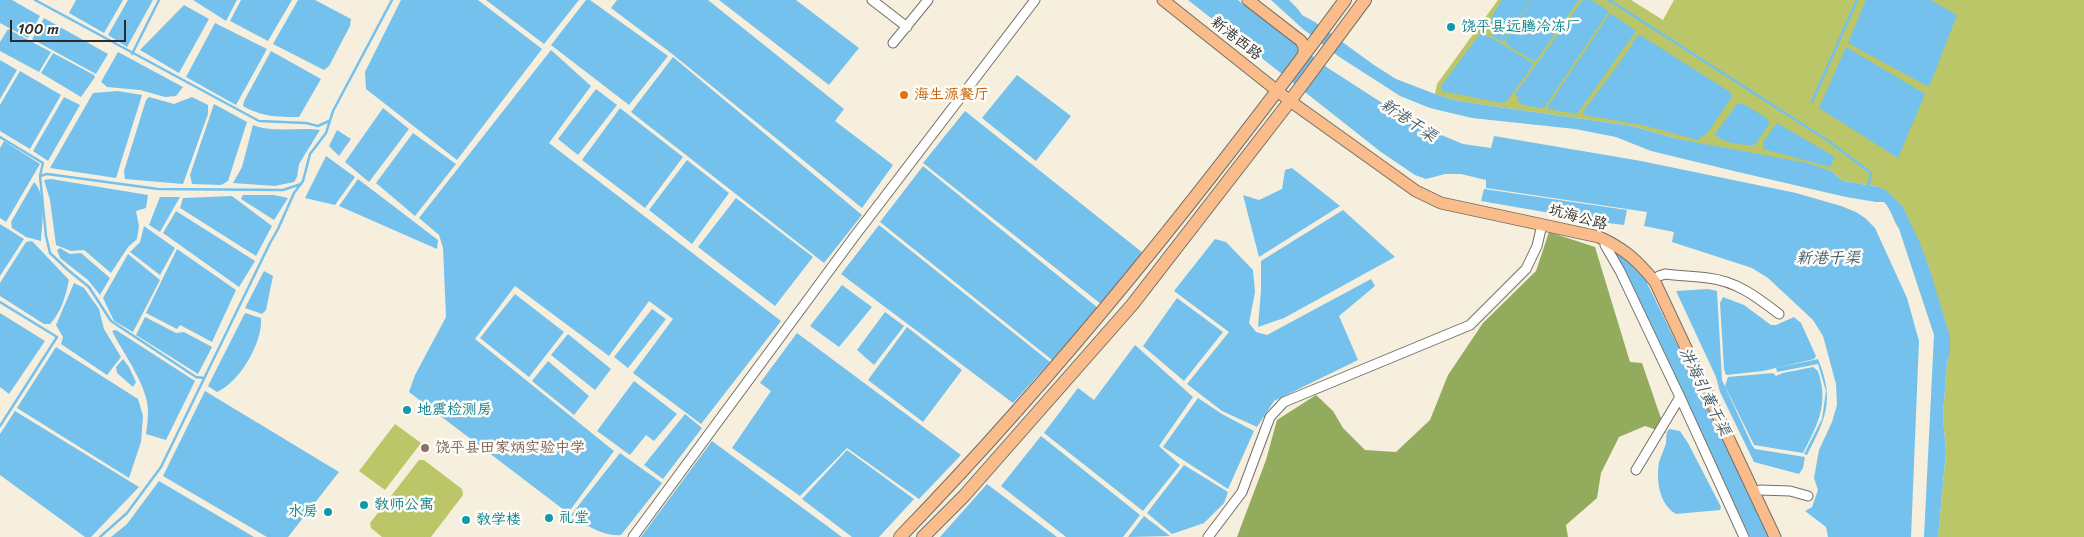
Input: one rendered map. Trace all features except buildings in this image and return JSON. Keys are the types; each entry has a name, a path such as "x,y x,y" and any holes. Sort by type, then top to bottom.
{"highway":[{"path":"900,537 955,480 1123,289 1280,86 1307,45 1325,27 1345,0"},
{"path":"923,537 964,496 1132,305 1366,0"}],"main road":[{"name":"新港西路","path":"1163,0 1280,86 1290,101"},
{"path":"1248,0 1307,45"},
{"name":"坑海公路","path":"1290,101 1416,191 1441,203 1599,237 1621,247 1639,263 1655,282 1775,537"}],"street":[{"path":"872,0 907,27"},
{"path":"894,43 928,0"},
{"path":"633,537 854,237 1035,0"},
{"path":"1208,537 1242,492 1270,417 1284,402 1470,326 1526,269 1537,246 1541,229"},
{"path":"1605,245 1620,271 1680,397 1744,537"},
{"path":"1659,276 1665,274 1708,278 1733,283 1758,298 1779,314"},
{"path":"1636,470 1680,397"},
{"path":"1760,490 1790,490 1808,496"}],"green space":[{"path":"1498,0 1631,0 1663,20 1674,0 2084,0 2084,537 1938,537 1946,452 1943,416 1947,362 1950,354 1929,267 1903,207 1879,187 1843,181 1831,171 1678,139 1632,126 1454,100 1435,94 1437,84"},
{"path":"1549,232 1595,247 1630,362 1642,363 1666,433 1645,426 1619,437 1601,473 1597,498 1566,525 1568,537 1237,537 1266,460 1277,420 1316,395 1333,411 1343,428 1365,450 1396,452 1430,420 1448,375 1483,323 1536,271"},
{"path":"395,424 421,443 385,490 359,471"},
{"path":"419,460 424,460 462,489 463,495 431,537 382,537 371,528 370,523"}],"water":[{"path":"0,0 12,0 40,16 28,38 0,23"},
{"path":"76,0 123,0 104,33 69,13"},
{"path":"128,0 153,0 127,47 108,35"},
{"path":"193,0 237,0 226,21"},
{"path":"241,0 292,0 268,41 230,21"},
{"path":"298,0 315,0 351,19 350,26 329,66 324,70 273,44"},
{"path":"401,0 478,0 542,49 457,160 366,89 365,72"},
{"path":"486,0 579,0 544,44"},
{"path":"586,0 590,0 668,56 629,105 551,45"},
{"path":"617,0 708,0 844,109 835,121 893,165 862,208 671,53 611,8"},
{"path":"719,0 796,0 859,48 829,85"},
{"name":"新港干渠","path":"1188,0 1238,0 1328,68 1390,108 1422,127 1463,144 1491,148 1494,136 1641,161 1796,193 1841,206 1865,218 1875,228 1907,298 1919,341 1911,537 1828,537 1826,527 1805,511 1812,507 1818,490 1814,478 1819,450 1832,422 1837,405 1836,384 1823,336 1813,320 1768,278 1752,268 1672,242 1674,232 1644,226 1647,212 1486,188 1486,180 1461,174 1445,174 1426,179 1415,175 1381,152"},
{"path":"1271,0 1289,0 1302,15 1315,22 1396,79 1454,100 1632,126 1678,139 1807,163 1831,171 1843,181 1879,187 1887,191 1903,207 1919,241 1929,267 1950,337 1950,354 1947,362 1943,416 1946,452 1938,537 1924,537 1934,335 1899,229 1884,202 1846,197 1651,151 1616,137 1575,129 1472,118 1430,108 1400,96 1338,56 1303,29"},
{"path":"1502,0 1531,0 1504,40 1501,41 1491,35 1491,18"},
{"path":"1532,0 1579,0 1535,62 1507,45 1505,40"},
{"path":"1583,0 1591,0 1609,11 1544,108 1521,104 1517,100 1519,97 1515,94"},
{"path":"1866,0 1931,0 1957,15 1929,87 1848,43"},
{"path":"184,5 209,19 179,73 140,50"},
{"path":"1610,13 1636,31 1577,114 1548,109 1548,106"},
{"path":"44,18 108,54 96,74 32,39"},
{"path":"215,23 267,49 236,105 186,77"},
{"path":"8,29 51,52 39,72 0,51 0,42"},
{"path":"1480,34 1492,38 1534,64 1507,101 1502,103 1442,91 1441,86"},
{"path":"1640,35 1730,92 1732,97 1708,132 1698,140 1643,125 1583,115 1583,112 1628,51 1636,37"},
{"path":"1846,47 1925,94 1898,158 1819,108"},
{"path":"551,50 591,86 549,143 781,321 701,424 633,373 673,319 649,301 609,356 515,286 475,339 614,451 568,513 409,392 415,375 446,317 443,248 439,235 419,218"},
{"path":"271,51 321,79 299,117 264,114 243,106"},
{"path":"118,52 183,87 176,96 165,97 140,90 107,87 101,82"},
{"path":"53,53 94,75 95,77 81,97 41,73"},
{"path":"673,57 862,215 824,263 631,112"},
{"path":"0,60 17,70 0,99"},
{"path":"20,71 61,95 30,149 0,131 0,105"},
{"path":"1017,75 1071,116 1036,161 982,118"},
{"path":"596,89 617,105 578,155 558,139"},
{"path":"118,91 142,95 116,178 50,168 93,93"},
{"path":"64,97 80,105 48,161 33,151"},
{"path":"149,97 174,104 192,97 208,105 208,114 183,184 125,179 124,171 146,100"},
{"path":"1738,103 1745,105 1768,119 1769,124 1755,145 1728,142 1715,134"},
{"path":"214,104 247,122 228,181 221,185 192,184 190,175"},
{"path":"383,108 409,129 369,182 345,162"},
{"path":"620,108 683,157 645,208 582,160"},
{"path":"965,111 1143,253 1101,304 923,163"},
{"path":"1777,123 1835,157 1830,167 1763,149 1763,142"},
{"path":"253,125 269,129 320,130 299,164 297,177 294,182 275,186 233,183 242,167"},
{"path":"337,130 351,139 339,156 329,146"},
{"path":"413,133 456,164 415,216 376,183"},
{"path":"4,141 40,164 6,222 0,218 0,148"},
{"path":"326,156 355,177 335,205 305,198"},
{"path":"687,160 729,193 692,244 649,210"},
{"path":"923,166 1098,308 1052,360 880,222"},
{"path":"1292,168 1340,206 1259,257 1243,195 1259,200 1282,189 1285,170"},
{"path":"51,179 148,195 146,208 136,211 139,226 137,239 128,247 111,273 84,250 71,251 56,245 50,200 44,180"},
{"path":"358,179 438,240 437,249 339,206"},
{"path":"34,182 41,194 42,202 41,241 26,237 12,228 11,222"},
{"path":"1484,189 1627,210 1624,225 1481,201"},
{"path":"243,195 274,195 288,198 274,220 241,199"},
{"path":"232,196 272,226 256,256 180,208 183,198"},
{"path":"160,197 180,197 160,232 149,225"},
{"path":"736,198 813,257 775,306 698,247"},
{"path":"1343,210 1395,257 1284,318 1258,327 1261,261"},
{"path":"176,211 255,261 239,287 163,233"},
{"path":"0,224 24,239 0,276"},
{"path":"879,225 1050,362 1013,403 841,274"},
{"path":"144,226 175,248 160,275 130,252 140,242"},
{"path":"1215,239 1226,242 1253,270 1255,292 1249,323 1256,332 1267,335 1371,279 1375,286 1339,316 1358,360 1274,401 1257,427 1222,411 1187,384 1229,332 1174,291"},
{"path":"32,241 69,280 65,298 50,324 44,324 0,296 0,283 26,242"},
{"path":"60,248 70,254 81,253 110,278 100,295 88,280 60,258 57,250"},
{"path":"177,249 236,290 212,342 180,325 177,329 146,313"},
{"path":"1613,250 1630,263 1646,281 1771,537 1750,537 1654,330"},
{"path":"128,254 160,280 133,332 114,321 103,298"},
{"path":"264,271 273,276 266,310 262,314 245,308"},
{"path":"74,283 84,288 99,309 104,329 121,357 107,375 61,344 63,337 56,325"},
{"path":"842,285 872,307 839,347 810,326"},
{"path":"1708,289 1717,291 1722,380 1752,445 1755,449 1805,457 1803,468 1799,474 1754,462 1720,392 1716,377 1676,291"},
{"path":"515,294 564,332 529,377 480,338"},
{"path":"1723,297 1744,305 1771,325 1776,325 1794,317 1801,323 1816,356 1814,359 1763,371 1726,375 1720,303"},
{"path":"1177,298 1223,332 1184,381 1143,346"},
{"path":"652,309 666,319 628,368 614,357"},
{"path":"885,312 904,326 874,365 857,350"},
{"path":"0,313 45,341 9,394 0,387"},
{"path":"245,313 261,318 258,338 242,371 226,387 217,392 208,386"},
{"path":"145,317 176,333 184,332 212,347 198,374 136,335"},
{"path":"907,327 962,370 923,422 868,380"},
{"path":"116,330 195,381 166,440 146,434 147,401 140,381 112,331"},
{"path":"797,333 961,455 919,499 847,448 800,496 732,448 771,391 760,383"},
{"path":"568,334 611,369 595,390 551,355"},
{"path":"1135,345 1193,397 1159,446 1180,465 1143,511 1044,433 1078,388 1094,400"},
{"path":"56,347 138,399 143,416 141,442 129,478 17,408"},
{"path":"123,359 136,382 133,387 117,373 116,367"},
{"path":"1818,359 1826,386 1827,398 1826,408 1819,430 1807,455 1804,454 1822,419 1826,391 1818,364 1777,372 1776,368"},
{"path":"548,361 589,396 574,415 532,381"},
{"path":"1813,367 1818,371 1821,383 1822,404 1817,423 1803,453 1754,445 1725,386 1728,377 1773,373 1776,376"},
{"path":"634,381 677,414 654,441 646,435 630,455 597,431"},
{"path":"205,391 339,472 288,537 267,537 163,476"},
{"path":"1198,398 1222,414 1254,431 1228,489 1163,447"},
{"path":"15,411 139,487 91,537 85,537 0,475 0,434"},
{"path":"685,414 702,428 663,479 644,465"},
{"path":"1669,429 1680,431 1688,443 1721,507 1720,510 1676,514 1670,510 1662,498 1658,469"},
{"path":"1041,436 1140,515 1123,537 1066,537 1001,486"},
{"path":"712,441 842,537 641,537"},
{"path":"847,450 914,499 879,537 852,537 802,499"},
{"path":"620,453 662,483 621,535 615,535 595,530 571,515"},
{"path":"1184,465 1228,492 1224,503 1204,523 1172,534 1147,513"},
{"path":"159,481 254,537 111,537 127,524"},
{"path":"987,484 1057,537 940,537"},
{"path":"1144,516 1170,536 1128,537"}],"waterway":[{"path":"35,0 259,121 306,123 318,126 329,121"},
{"path":"132,54 159,0"},
{"path":"100,537 127,513 161,467 294,193 303,181 310,154 326,133 333,111 392,0"},
{"path":"1609,0 1830,142 1871,173 1868,188"},
{"path":"1812,102 1857,0"},
{"path":"0,137 43,163 40,176"},
{"path":"204,378 196,377 111,321 89,287 50,253 46,236 40,176 47,174 158,189 283,190 301,184"},
{"path":"0,302 57,337 0,426"}],"place":[{"name":"饶平县远腾冷冻厂","path":"1451,27"},
{"name":"海生源餐厅","path":"904,95"},
{"name":"地震检测房","path":"407,410"},
{"name":"饶平县田家炳实验中学","path":"425,448"},
{"name":"教师公寓","path":"364,505"},
{"name":"水房","path":"328,512"},
{"name":"礼堂","path":"549,518"},
{"name":"教学楼","path":"466,520"}],"water label":[{"name":"汫海引黄干渠","path":"1704,392"}]}
